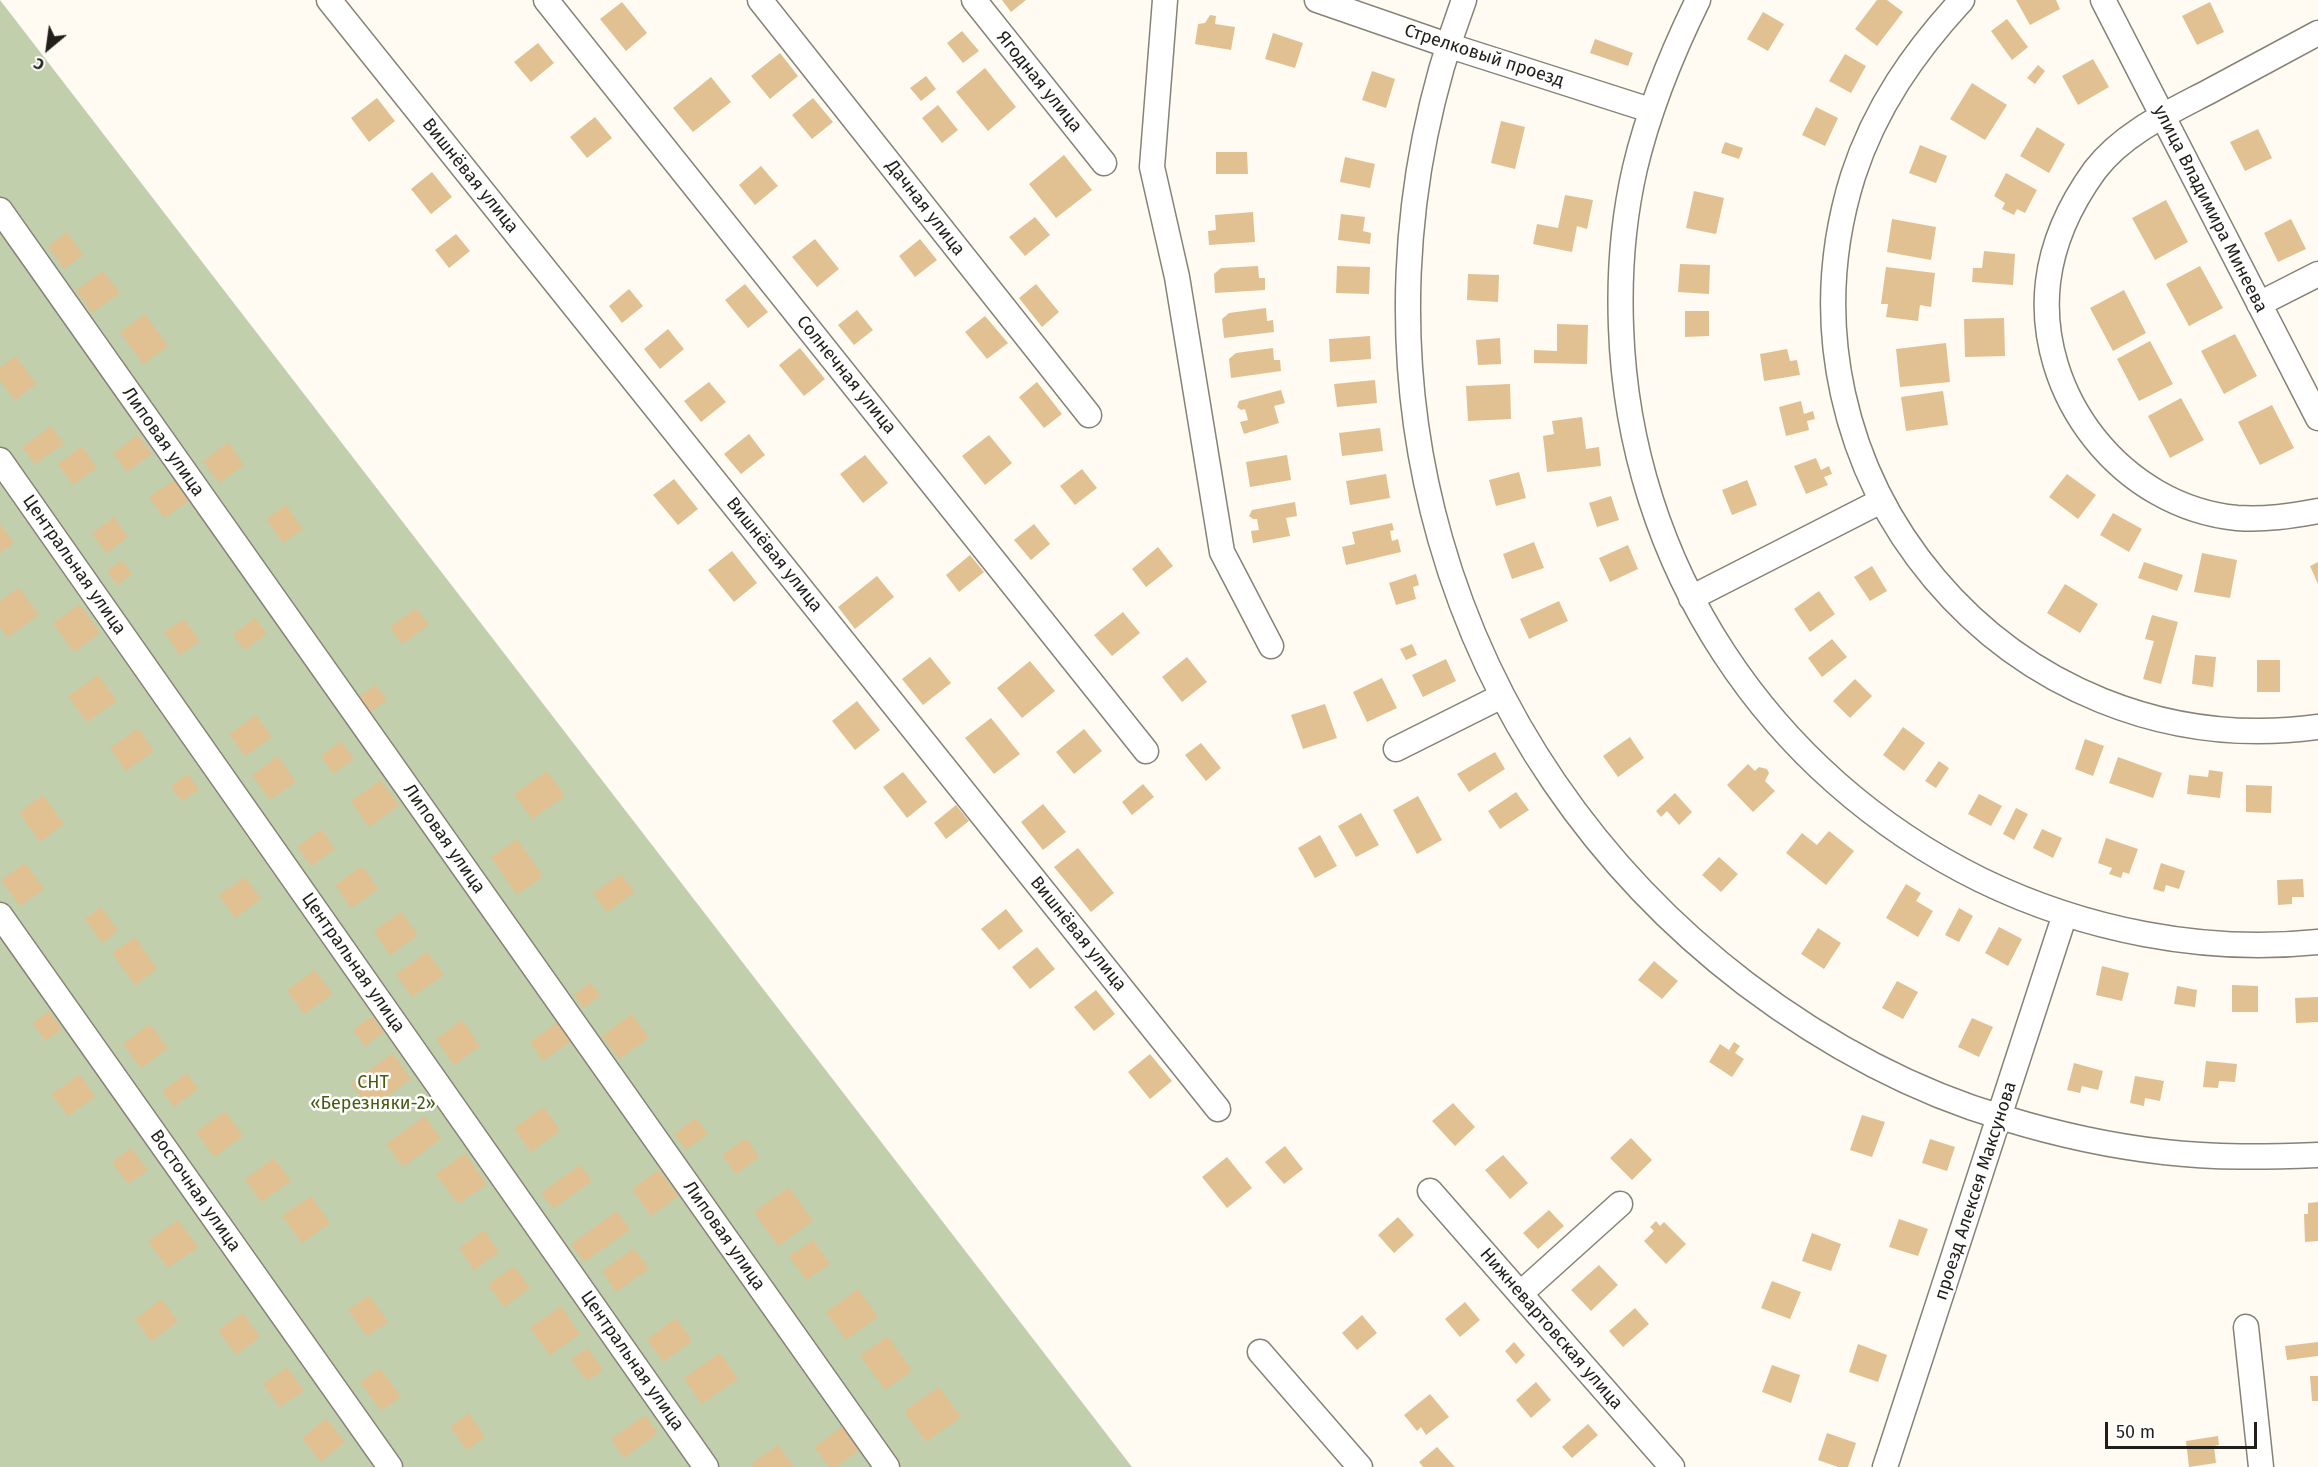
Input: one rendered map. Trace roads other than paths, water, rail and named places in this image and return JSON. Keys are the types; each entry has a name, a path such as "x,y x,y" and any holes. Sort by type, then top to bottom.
{"street":[{"name":"Вишнёвая улица","path":"329,0 1218,1109"},
{"name":"Солнечная улица","path":"546,0 1146,751"},
{"name":"Дачная улица","path":"760,0 1089,415"},
{"name":"Ягодная улица","path":"974,0 1104,163"},
{"path":"1165,0 1152,167 1177,277 1222,552 1270,646"},
{"name":"Стрелковый проезд","path":"1317,0 1447,45 1650,110"},
{"path":"1464,0 1447,45 1426,126 1412,209 1407,292 1410,376 1421,459 1440,540 1467,619 1502,696 1544,768 1593,836 1648,899 1709,956 1776,1007 1847,1051 1922,1088 2000,1117 2081,1139 2164,1152 2247,1158 2318,1155"},
{"path":"1698,0 1672,52 1650,110 1634,171 1624,233 1620,296 1622,358 1630,420 1645,482 1665,541 1691,598 1723,652 1759,703 1801,750 1847,793 1897,831 1950,864 2007,892 2065,914 2126,930 2188,941 2250,945 2318,942"},
{"path":"1962,0 1908,63 1887,99 1868,136 1853,176 1839,237 1833,299 1840,382 1863,462 1881,501 1902,537 1926,571 1954,602 1993,637 2053,678 2091,697 2120,708 2170,722 2212,729 2254,732 2318,728"},
{"name":"улица Владимира Минеева","path":"2103,0 2318,418"},
{"path":"2318,33 2163,116 2127,139 2097,168 2073,202 2057,241 2048,282 2047,323 2059,374 2070,403 2093,438 2122,468 2157,492 2195,509 2236,518 2277,518 2318,511"},
{"name":"Липовая улица","path":"0,210 887,1467"},
{"path":"2259,304 2318,274"},
{"name":"Центральная улица","path":"0,460 706,1467"},
{"path":"1691,598 1881,501"},
{"path":"1396,750 1502,696"},
{"name":"проезд Алексея Максунова","path":"1885,1467 2065,914"},
{"name":"Восточная улица","path":"0,915 390,1467"},
{"name":"Нижневартовская улица","path":"1430,1191 1672,1467"},
{"path":"1520,1294 1620,1204"},
{"path":"2246,1327 2261,1467"},
{"path":"1260,1352 1360,1467"}],"park label":[{"name":"СНТ «Березняки-2»","path":"373,1093"}]}
